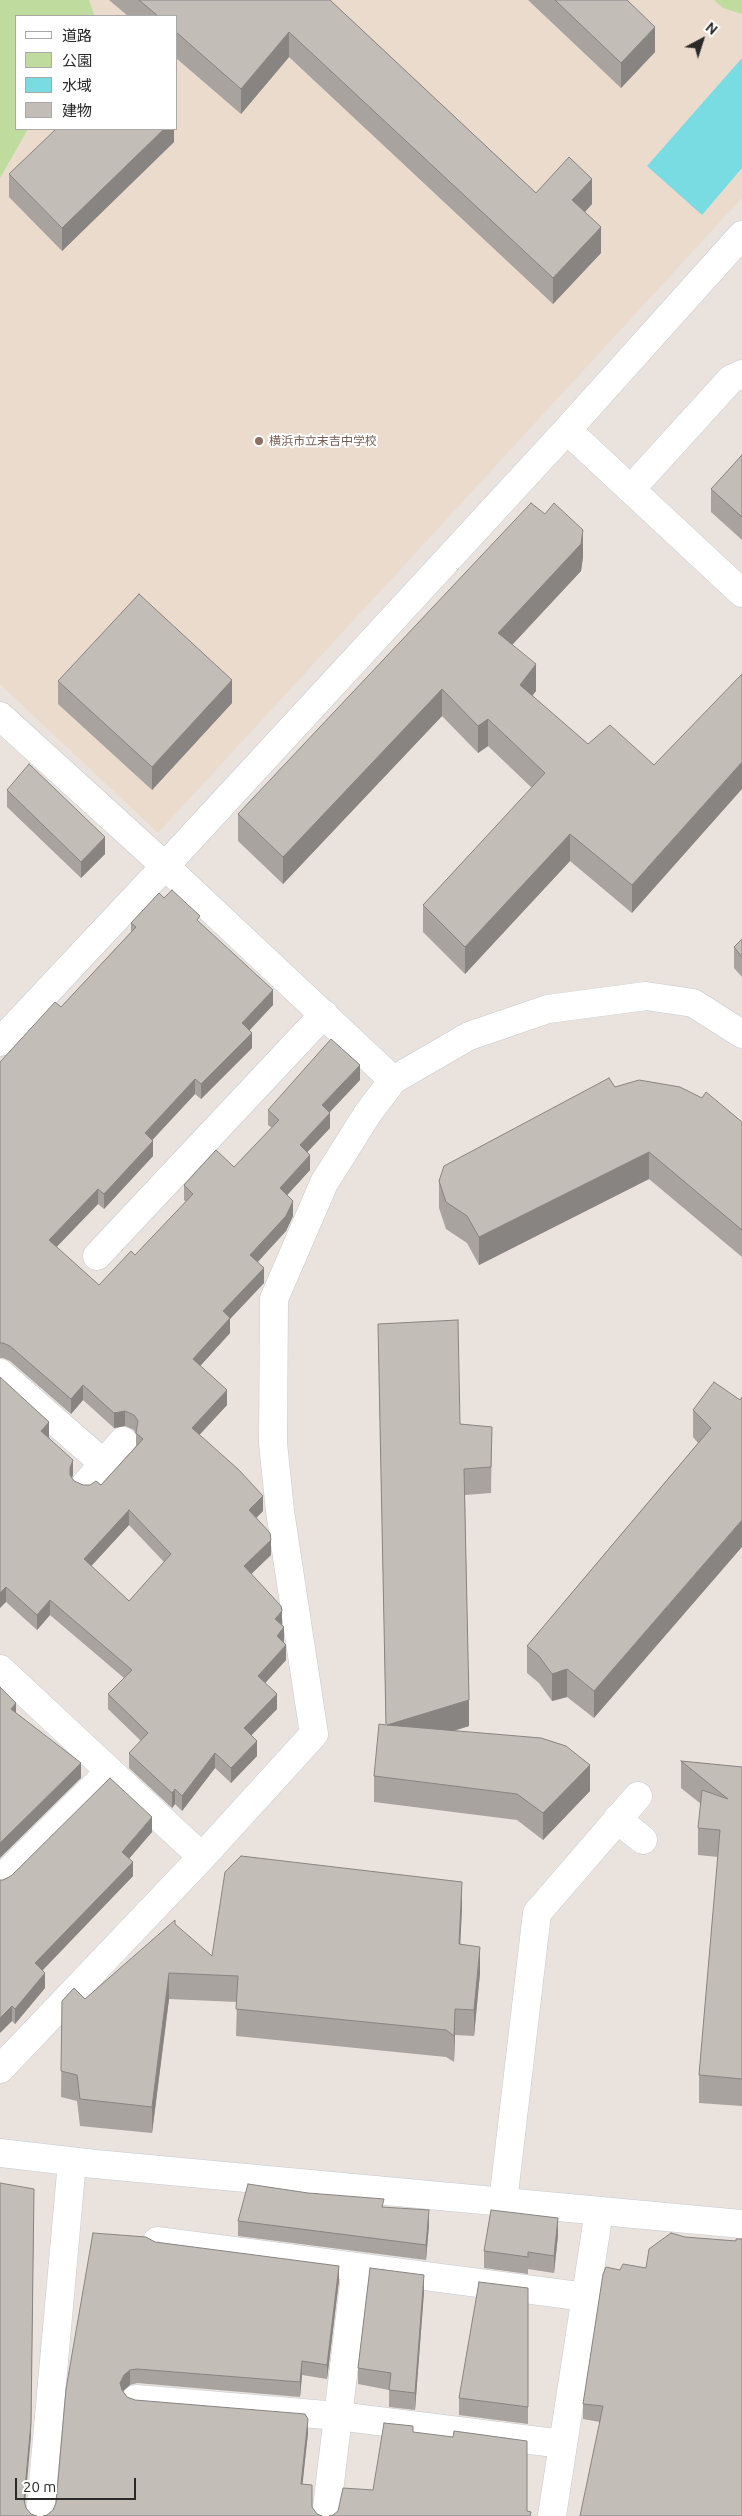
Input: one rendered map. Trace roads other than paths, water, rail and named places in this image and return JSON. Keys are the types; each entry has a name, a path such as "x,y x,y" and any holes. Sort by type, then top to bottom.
{"street":[{"path":"0,1042 567,430 742,235"},
{"path":"631,489 731,379 742,374"},
{"path":"567,430 742,594"},
{"path":"0,716 165,866 393,1080"},
{"path":"0,2069 202,1857 314,1734 280,1511 273,1442 274,1299 324,1184 368,1113 393,1080 469,1036 548,1009 646,996 693,1004 742,1034"},
{"path":"97,1256 324,1014"},
{"path":"0,1373 103,1463"},
{"path":"84,1485 123,1442"},
{"path":"0,1669 202,1857"},
{"path":"0,1880 110,1771"},
{"path":"503,2202 537,1913 638,1796"},
{"path":"617,1819 643,1840"},
{"path":"0,2153 72,2162 742,2224"},
{"path":"40,2516 72,2162"},
{"path":"552,2516 599,2211"},
{"path":"157,2241 586,2297"},
{"path":"326,2516 356,2267"},
{"path":"136,2399 338,2416 563,2444"}],"water":[{"path":"742,58 742,168 702,215 647,166"}],"place":[{"name":"横浜市立末吉中学校","path":"259,441"}]}
